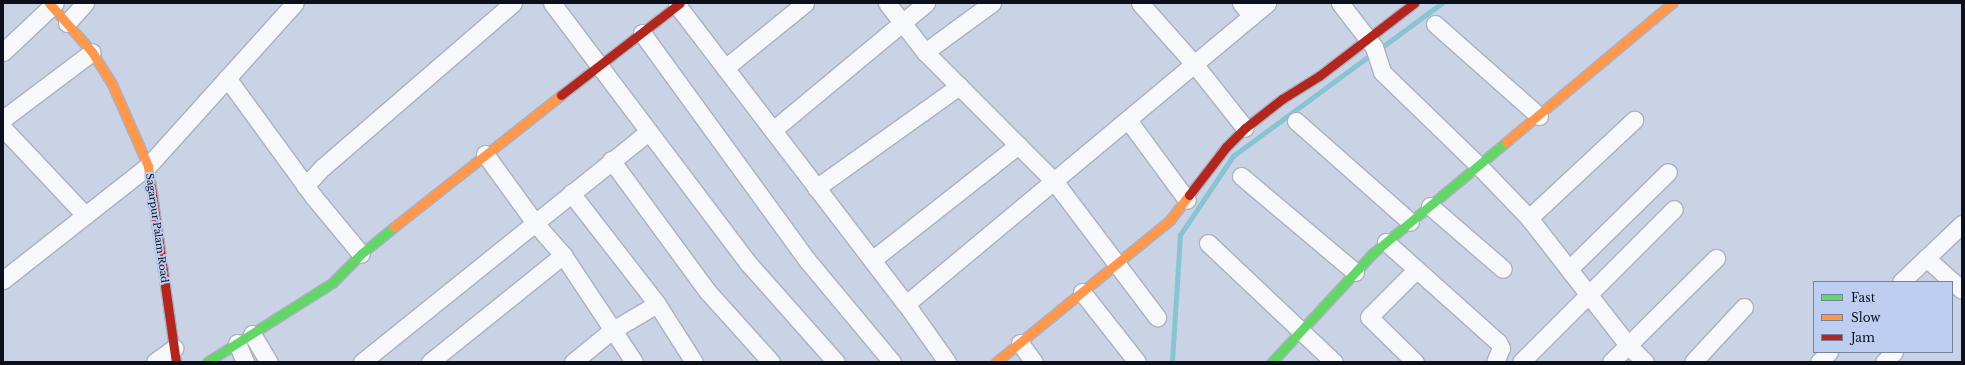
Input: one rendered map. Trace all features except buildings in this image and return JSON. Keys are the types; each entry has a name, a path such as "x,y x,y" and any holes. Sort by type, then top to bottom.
{"street":[{"path":"67,23 85,3"},
{"path":"3,280 148,166 295,3"},
{"path":"305,186 323,167 513,3"},
{"path":"552,3 597,66 748,263 836,362"},
{"path":"725,68 805,3"},
{"path":"887,3 925,52 1054,181 1115,264 1157,317"},
{"path":"773,130 926,3"},
{"path":"925,52 992,3"},
{"path":"1140,3 1195,65 1245,128"},
{"path":"1241,3 1252,16"},
{"path":"906,304 1195,65 1267,3"},
{"path":"1340,3 1372,43 1378,66 1529,218 1591,294 1628,345 1645,362"},
{"path":"996,362 1170,220 1187,200 1226,147 1245,128 1282,99 1372,43 1414,3"},
{"path":"1272,362 1355,272 1386,242 1539,116 1672,3"},
{"path":"3,52 52,4"},
{"name":"Sagarpur Palam Road","path":"52,4 92,52 112,84 148,166 175,355"},
{"path":"206,362 332,283 361,254 485,154 679,4 725,68 906,304 947,362"},
{"path":"1435,24 1539,116"},
{"path":"642,33 807,260 892,362"},
{"path":"3,119 92,52"},
{"path":"227,78 305,186 361,254"},
{"path":"816,188 958,86"},
{"path":"1128,120 1187,200"},
{"path":"1529,218 1634,120"},
{"path":"1296,121 1410,222"},
{"path":"3,128 85,215"},
{"path":"362,362 611,160 648,132"},
{"path":"872,260 1018,145"},
{"path":"485,154 535,223 562,255 614,330 634,362"},
{"path":"611,160 708,292 771,362"},
{"path":"1570,268 1668,172"},
{"path":"1241,176 1355,272"},
{"path":"571,193 657,304 694,362"},
{"path":"1430,206 1503,268"},
{"path":"1521,362 1591,294 1674,208"},
{"path":"1902,281 1962,224"},
{"path":"1386,242 1498,342 1501,348 1496,362"},
{"path":"1208,243 1302,329 1334,362"},
{"path":"430,362 562,255"},
{"path":"1611,362 1716,258"},
{"path":"1926,258 1949,281"},
{"path":"1415,362 1369,317 1416,270"},
{"path":"1082,292 1137,362"},
{"path":"576,361 614,330 657,304"},
{"path":"1693,362 1744,307"},
{"path":"252,334 269,362"},
{"path":"237,343 245,362"},
{"path":"1020,343 1034,362"},
{"path":"1819,362 1828,353"},
{"path":"1884,362 1893,353"},
{"path":"155,362 175,355"}],"waterway":[{"path":"1378,50 1442,3"},
{"path":"1172,362 1180,235 1233,156 1372,54"}],"traffic: fast":[{"path":"1272,362 1373,253 1506,142"},
{"path":"207,362 332,283 361,254 394,227"}],"traffic: slow":[{"path":"49,3 92,52 112,84 148,166 151,187"},
{"path":"1506,142 1672,3"},
{"path":"394,227 561,95"},
{"path":"996,362 1170,220 1189,195"}],"traffic: jam":[{"path":"561,95 680,3"},
{"path":"1189,195 1226,147 1245,128 1282,99 1319,76 1414,3"},
{"path":"151,187 176,362"}]}
